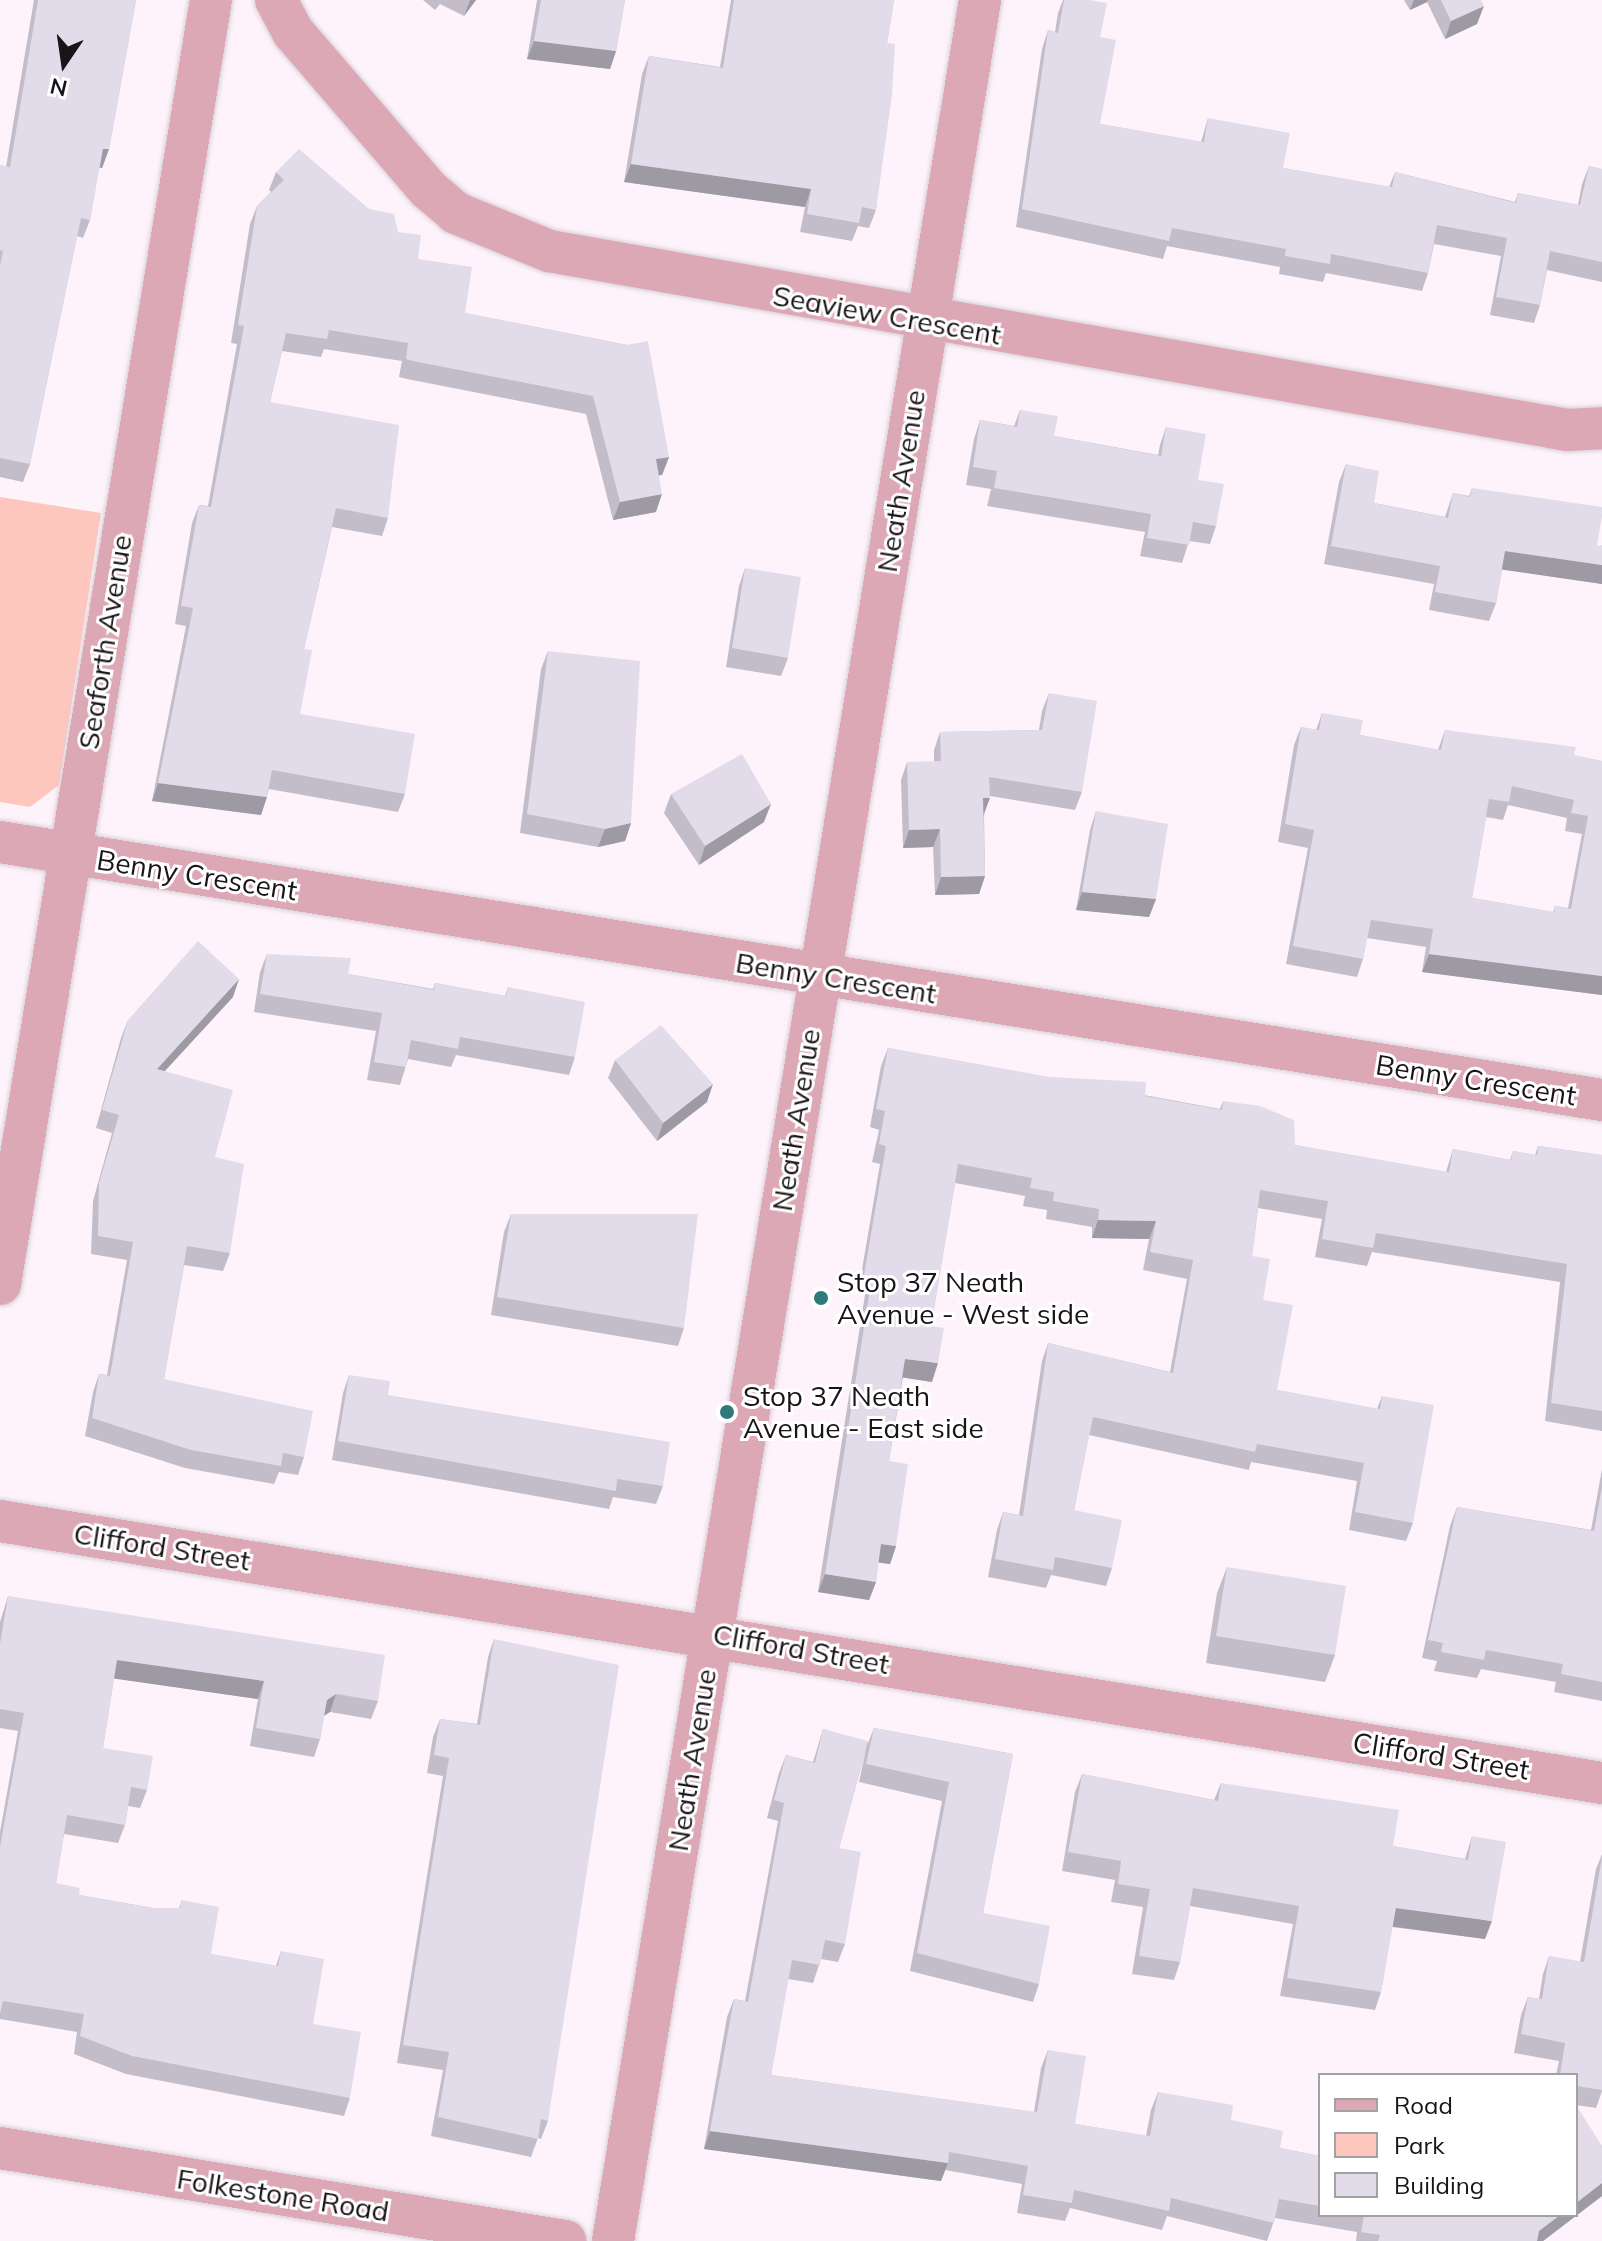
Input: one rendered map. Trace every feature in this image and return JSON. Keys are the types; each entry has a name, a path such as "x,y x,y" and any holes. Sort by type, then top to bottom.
{"street":[{"name":"Seaforth Avenue","path":"0,1284 211,0"},
{"name":"Seaview Crescent","path":"276,0 351,101 456,213 589,263 1567,430 1602,428"},
{"name":"Neath Avenue","path":"613,2241 980,0"},
{"name":"Benny Crescent","path":"0,842 1602,1100"},
{"name":"Clifford Street","path":"0,1521 713,1634 1602,1783"},
{"name":"Folkestone Road","path":"0,2148 565,2241"}],"green space":[{"path":"0,497 101,513 59,785 30,807 0,802"}],"building":[{"path":"38,0 136,0 109,149 103,149 90,220 81,218 30,464 0,458 0,266 3,251 0,250 0,165 10,167"},
{"path":"541,0 625,0 616,51 534,41"},
{"path":"734,0 894,0 887,43 895,44 892,95 876,210 862,207 859,223 807,214 811,189 631,164 649,56 723,68"},
{"path":"1064,0 1107,3 1100,37 1116,40 1100,124 1204,142 1208,118 1290,133 1283,168 1392,187 1395,172 1516,203 1518,193 1580,205 1589,166 1602,169 1602,262 1550,251 1540,305 1496,297 1507,238 1437,225 1428,273 1331,254 1330,264 1285,256 1286,249 1172,228 1169,241 1022,209 1048,30 1058,33"},
{"path":"1441,0 1481,0 1484,6 1451,21"},
{"path":"299,149 369,209 394,214 398,232 421,235 418,259 472,267 465,313 627,345 648,341 669,457 656,459 662,494 620,502 593,396 406,359 408,343 329,330 327,339 286,333 270,402 399,425 388,518 336,508 304,649 312,650 300,714 415,734 405,794 272,770 267,797 158,783 193,608 181,606 199,505 211,507 244,326 238,325 257,206 284,180 276,172"},
{"path":"1020,410 1058,416 1054,436 1161,456 1166,427 1206,434 1198,480 1224,484 1216,526 1193,522 1189,545 1147,538 1151,514 994,488 997,471 973,467 980,420 1017,427"},
{"path":"1346,464 1379,471 1374,503 1448,518 1453,493 1470,497 1472,488 1602,507 1597,546 1602,545 1602,565 1505,551 1496,603 1435,592 1440,566 1331,546"},
{"path":"745,568 801,577 788,658 732,648"},
{"path":"548,651 640,661 631,823 605,829 527,814"},
{"path":"1049,693 1097,701 1082,792 989,777 990,798 983,798 985,876 941,877 940,829 909,830 907,762 941,761 940,732 1042,730"},
{"path":"1322,713 1363,720 1360,735 1441,750 1445,730 1576,747 1574,755 1602,761 1602,976 1429,954 1433,929 1371,920 1363,959 1293,946 1314,830 1285,824 1301,727 1319,730","holes":["1512,786 1574,800 1571,813 1588,816 1571,909 1555,906 1554,912 1472,898 1489,799 1509,802"]},
{"path":"742,754 771,804 705,846 671,794"},
{"path":"1096,811 1168,824 1156,899 1082,892"},
{"path":"198,941 239,979 157,1069 233,1090 215,1157 244,1164 230,1253 187,1246 164,1379 313,1411 304,1457 283,1453 281,1466 191,1450 92,1418 99,1374 110,1376 133,1242 98,1236 99,1183 119,1115 102,1110 128,1020"},
{"path":"267,954 351,958 348,974 434,990 435,983 506,996 508,987 585,1002 575,1057 460,1037 458,1049 411,1040 406,1067 374,1062 382,1013 260,994"},
{"path":"661,1025 713,1084 663,1123 615,1060"},
{"path":"888,1048 1050,1077 1146,1082 1145,1096 1222,1110 1223,1101 1260,1106 1294,1120 1295,1145 1449,1172 1453,1149 1511,1160 1513,1151 1537,1155 1538,1146 1602,1155 1602,1411 1551,1403 1567,1264 1376,1233 1373,1248 1322,1239 1328,1201 1260,1190 1252,1256 1270,1259 1263,1300 1293,1305 1277,1390 1380,1409 1382,1396 1434,1405 1413,1523 1355,1512 1364,1463 1257,1444 1255,1452 1093,1417 1074,1510 1122,1520 1112,1568 1055,1557 1053,1570 995,1559 1003,1512 1023,1516 1048,1343 1173,1373 1193,1260 1150,1252 1156,1221 1098,1220 1099,1209 1053,1201 1054,1192 1030,1188 1032,1178 958,1164 931,1326 944,1328 938,1363 905,1359 889,1461 908,1464 896,1546 881,1544 876,1582 825,1574 872,1277 864,1275 886,1146 879,1144 885,1111 876,1109"},
{"path":"511,1214 698,1214 684,1328 497,1297"},
{"path":"349,1375 390,1381 388,1395 670,1442 663,1486 617,1479 616,1491 338,1441"},
{"path":"1602,1487 1602,1682 1561,1674 1563,1664 1486,1650 1484,1660 1441,1652 1443,1643 1428,1640 1457,1507 1594,1531"},
{"path":"1227,1567 1346,1586 1335,1655 1216,1636"},
{"path":"8,1596 385,1655 378,1701 336,1694 327,1700 320,1739 256,1728 264,1681 117,1660 103,1748 153,1756 147,1790 131,1787 125,1825 67,1815 56,1883 80,1888 79,1895 153,1908 180,1908 182,1900 219,1907 211,1954 278,1966 281,1951 324,1959 313,2024 361,2032 350,2098 132,2056 80,2036 84,2014 3,2001 0,2014 0,1847 24,1713 0,1709 0,1644"},
{"path":"494,1639 619,1665 548,2121 541,2119 538,2139 438,2117 449,2052 403,2045 449,1758 434,1755 440,1719 480,1725"},
{"path":"874,1728 1013,1754 983,1913 1050,1926 1039,1984 917,1953 949,1782 866,1764"},
{"path":"823,1729 868,1741 839,1848 861,1852 845,1944 825,1940 820,1965 792,1960 771,2075 1037,2112 1048,2050 1086,2056 1075,2124 1150,2136 1158,2092 1233,2105 1231,2120 1283,2131 1280,2148 1318,2156 1318,2206 1279,2199 1274,2223 1171,2198 1169,2211 1074,2190 1072,2203 1023,2195 1028,2166 949,2152 948,2163 710,2131 734,1999 748,2002 784,1803 774,1800 786,1755 815,1763"},
{"path":"1082,1774 1218,1801 1221,1783 1399,1810 1393,1846 1468,1860 1472,1836 1506,1842 1492,1921 1396,1908 1381,1992 1287,1978 1299,1906 1193,1888 1180,1962 1139,1956 1150,1889 1118,1884 1121,1861 1068,1852"},
{"path":"1602,1857 1602,2090 1578,2086 1578,2073 1560,2073 1565,2043 1521,2034 1528,1997 1542,1999 1549,1956 1584,1962"},
{"path":"1578,2108 1602,2146 1602,2183 1578,2201"},
{"path":"1364,2217 1557,2217 1539,2231 1537,2241 1378,2241 1380,2235 1361,2232"}],"place":[{"name":"Stop 37 Neath Avenue - West side","path":"821,1298"},
{"name":"Stop 37 Neath Avenue - East side","path":"727,1412"}]}
